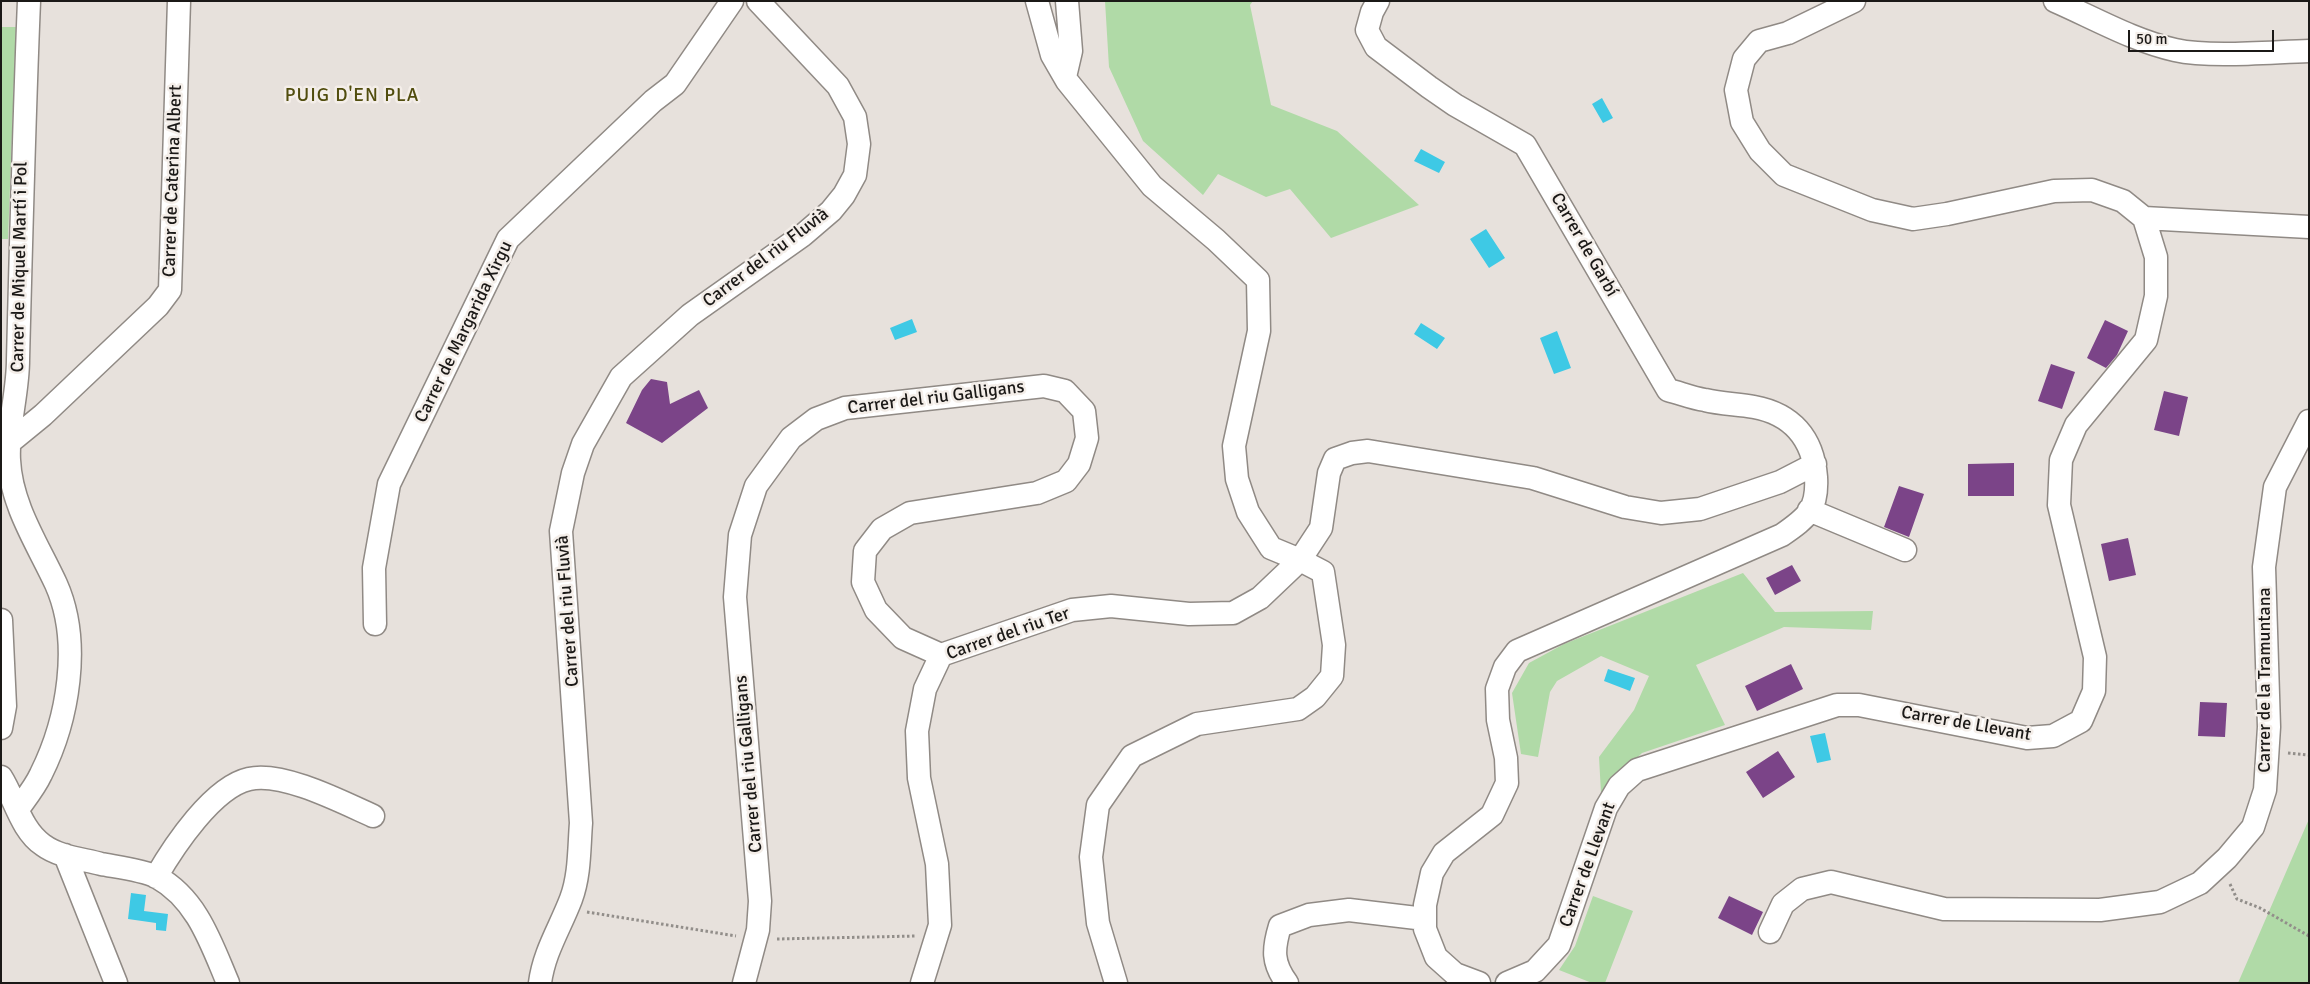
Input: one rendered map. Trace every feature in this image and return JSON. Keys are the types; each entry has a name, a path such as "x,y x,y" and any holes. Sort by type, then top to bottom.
{"street":[{"name":"Carrer de Miquel Martí i Pol","path":"18,809 41,775 63,716 67,696 69,648 64,608 57,586 17,499 5,442 18,378 29,1"},
{"name":"Carrer de Caterina Albert","path":"5,442 43,415 150,313 170,290 179,1"},
{"name":"Carrer de Margarida Xirgu","path":"375,624 374,568 389,484 508,239 653,101 675,84 732,1"},
{"name":"Carrer del riu Fluvià","path":"540,983 542,965 566,908 578,870 581,823 561,531 574,473 583,444 621,377 690,314 803,234 831,211 844,195 855,175 860,144 855,117 838,86 758,1"},
{"path":"1037,1 1052,56 1065,78 1152,186 1216,240 1258,280 1259,331 1234,446 1237,479 1248,512 1271,548 1324,572 1334,645 1332,676 1320,690 1298,709 1197,724 1132,756 1098,805 1091,857 1098,923 1116,983"},
{"path":"1065,78 1071,50 1066,1"},
{"name":"Carrer de Garbí","path":"1378,1 1372,12 1368,30 1376,47 1455,105 1525,145 1668,390 1706,401 1755,407 1785,416 1803,434 1815,464"},
{"path":"1854,1 1788,33 1759,41 1744,59 1736,90 1742,122 1760,151 1784,175 1872,210 1913,218 1947,214 2054,191 2092,190 2123,200 2144,218 2309,228"},
{"path":"2055,1 2151,42 2176,50 2212,53 2309,51"},
{"name":"Carrer de Llevant","path":"1507,983 1536,971 1559,945 1606,808 1619,786 1637,770 1837,705 1859,706 2027,738 2053,736 2081,721 2094,690 2094,657 2059,505 2062,460 2076,425 2146,340 2156,296 2156,257 2144,218"},
{"name":"Carrer del riu Galligans","path":"744,983 755,939 760,902 734,596 740,535 756,486 791,438 816,419 845,408 1044,386 1065,391 1084,411 1087,438 1078,464 1066,481 1037,493 910,513 882,529 865,551 863,582 876,610 903,638 941,655"},
{"name":"Carrer de la Tramuntana","path":"1770,932 1783,904 1802,889 1831,882 1944,909 2100,910 2160,902 2200,883 2227,858 2253,827 2265,790 2269,727 2264,567 2275,487 2309,421"},
{"name":"Carrer del riu Ter","path":"922,983 940,925 937,864 919,778 917,732 925,689 941,655 1072,610 1111,606 1189,614 1233,613 1260,598 1300,560 1321,528 1329,473 1336,459 1352,453 1368,451 1533,478 1625,507 1661,513 1700,509 1780,482 1815,464"},
{"path":"1479,983 1455,974 1436,957 1425,929 1425,905 1432,873 1444,854 1492,815 1507,783 1506,758 1498,720 1497,689 1505,668 1517,651 1782,535 1804,520 1817,496 1815,464"},
{"path":"1810,510 1905,550"},
{"path":"1,620 5,706 1,728"},
{"path":"1,778 26,826 42,845 64,855 156,877 180,894 205,929 228,983"},
{"path":"156,877 175,845 221,792 249,779 274,779 312,789 373,816"},
{"path":"64,855 116,983"},
{"path":"1287,983 1277,970 1274,946 1280,926 1309,915 1349,910 1425,919"}],"path":[{"path":"2227,858 2230,887 2237,899 2260,908 2309,936"},
{"path":"566,908 755,939 936,936"}],"green space":[{"path":"1105,1 1253,1 1250,5 1271,105 1337,131 1419,205 1331,238 1290,189 1266,197 1218,174 1203,195 1143,141 1109,67"},
{"path":"1,27 16,27 8,239 1,239"},
{"path":"1743,573 1775,612 1873,611 1871,630 1784,627 1696,665 1725,725 1642,753 1601,793 1599,757 1634,710 1649,676 1601,656 1557,681 1550,692 1538,757 1521,754 1512,693 1529,663 1564,644"},
{"path":"2309,819 2309,983 2238,983"},
{"path":"1593,896 1633,911 1605,983 1592,983 1559,970 1575,946"}],"water":[{"path":"1602,98 1613,118 1603,123 1592,104"},
{"path":"1421,149 1445,162 1439,173 1414,161"},
{"path":"1486,229 1505,258 1489,268 1470,239"},
{"path":"912,319 917,332 895,340 890,328"},
{"path":"1421,323 1445,338 1437,349 1414,334"},
{"path":"1557,331 1571,368 1554,374 1540,338"},
{"path":"1608,669 1635,678 1630,691 1604,681"},
{"path":"1825,733 1831,760 1817,763 1810,736"},
{"path":"131,893 146,895 144,911 168,914 166,931 156,930 156,923 128,919"}],"building":[{"path":"2105,320 2128,331 2117,355 2106,368 2087,358"},
{"path":"2051,364 2075,372 2062,409 2038,401"},
{"path":"651,379 667,382 670,404 699,390 708,408 662,443 626,423 642,390"},
{"path":"2164,391 2188,397 2179,436 2154,430"},
{"path":"2014,463 2014,496 1968,496 1968,464"},
{"path":"1899,486 1924,494 1909,537 1884,527"},
{"path":"2128,538 2136,575 2109,581 2101,544"},
{"path":"1792,565 1801,581 1775,595 1766,578"},
{"path":"1791,664 1803,689 1757,711 1745,686"},
{"path":"2200,702 2227,703 2225,737 2198,736"},
{"path":"1778,751 1795,777 1763,798 1746,772"},
{"path":"1729,896 1763,912 1752,935 1718,918"}],"district":[{"name":"PUIG D'EN PLA","path":"352,96"}]}
